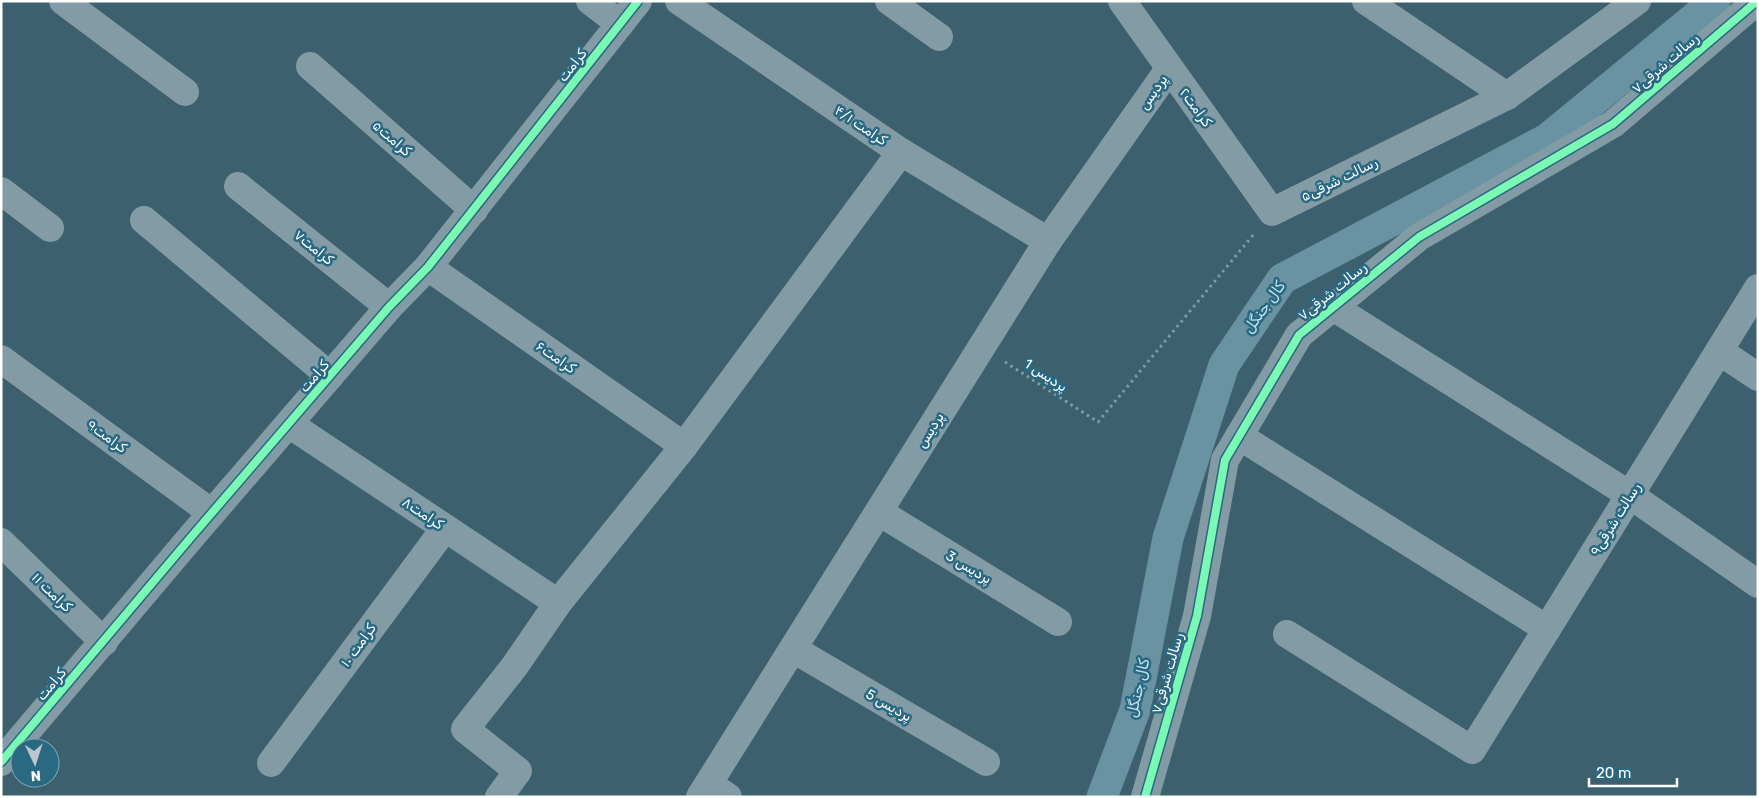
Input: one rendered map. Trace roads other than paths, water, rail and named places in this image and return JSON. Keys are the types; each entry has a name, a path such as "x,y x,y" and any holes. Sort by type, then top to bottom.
{"street":[{"path":"63,1 185,92"},
{"path":"590,1 620,24"},
{"name":"کرامت","path":"1,762 389,307 428,267 638,1"},
{"name":"کرامت ۴/۱","path":"679,1 901,152 1048,241"},
{"path":"889,1 939,37"},
{"name":"کرامت۲","path":"1122,1 1272,212"},
{"path":"1366,1 1507,96"},
{"name":"رسالت شرقی۵","path":"1272,212 1507,96 1637,1"},
{"name":"رسالت شرقی۷","path":"1144,797 1197,616 1225,460 1299,335 1419,237 1613,124 1757,1"},
{"name":"کرامت۵","path":"310,66 474,210"},
{"name":"پردیس","path":"712,792 793,649 1048,241 1169,69"},
{"path":"500,797 518,771 465,729 514,667 558,603 684,446 901,152"},
{"name":"کرامت۷","path":"238,186 389,307"},
{"path":"1,191 50,228"},
{"path":"144,220 330,376"},
{"name":"کرامت۶","path":"428,267 684,446"},
{"name":"رسالت شرقی۹","path":"1287,634 1472,750 1758,288"},
{"path":"1333,307 1630,495 1758,584"},
{"path":"1719,351 1758,377"},
{"name":"کرامت۹","path":"1,359 212,513"},
{"name":"کرامت۸","path":"289,424 558,603"},
{"path":"1239,436 1547,629"},
{"name":"پردیس 3","path":"879,512 1058,622"},
{"name":"کرامت ۱۰","path":"271,763 445,528"},
{"name":"کرامت ۱۱","path":"1,542 104,642"},
{"name":"پردیس 5","path":"793,649 986,762"}],"waterway":[{"name":"کال جنگل","path":"1102,797 1135,710 1168,538 1224,365 1282,279 1547,139 1715,1"}]}
